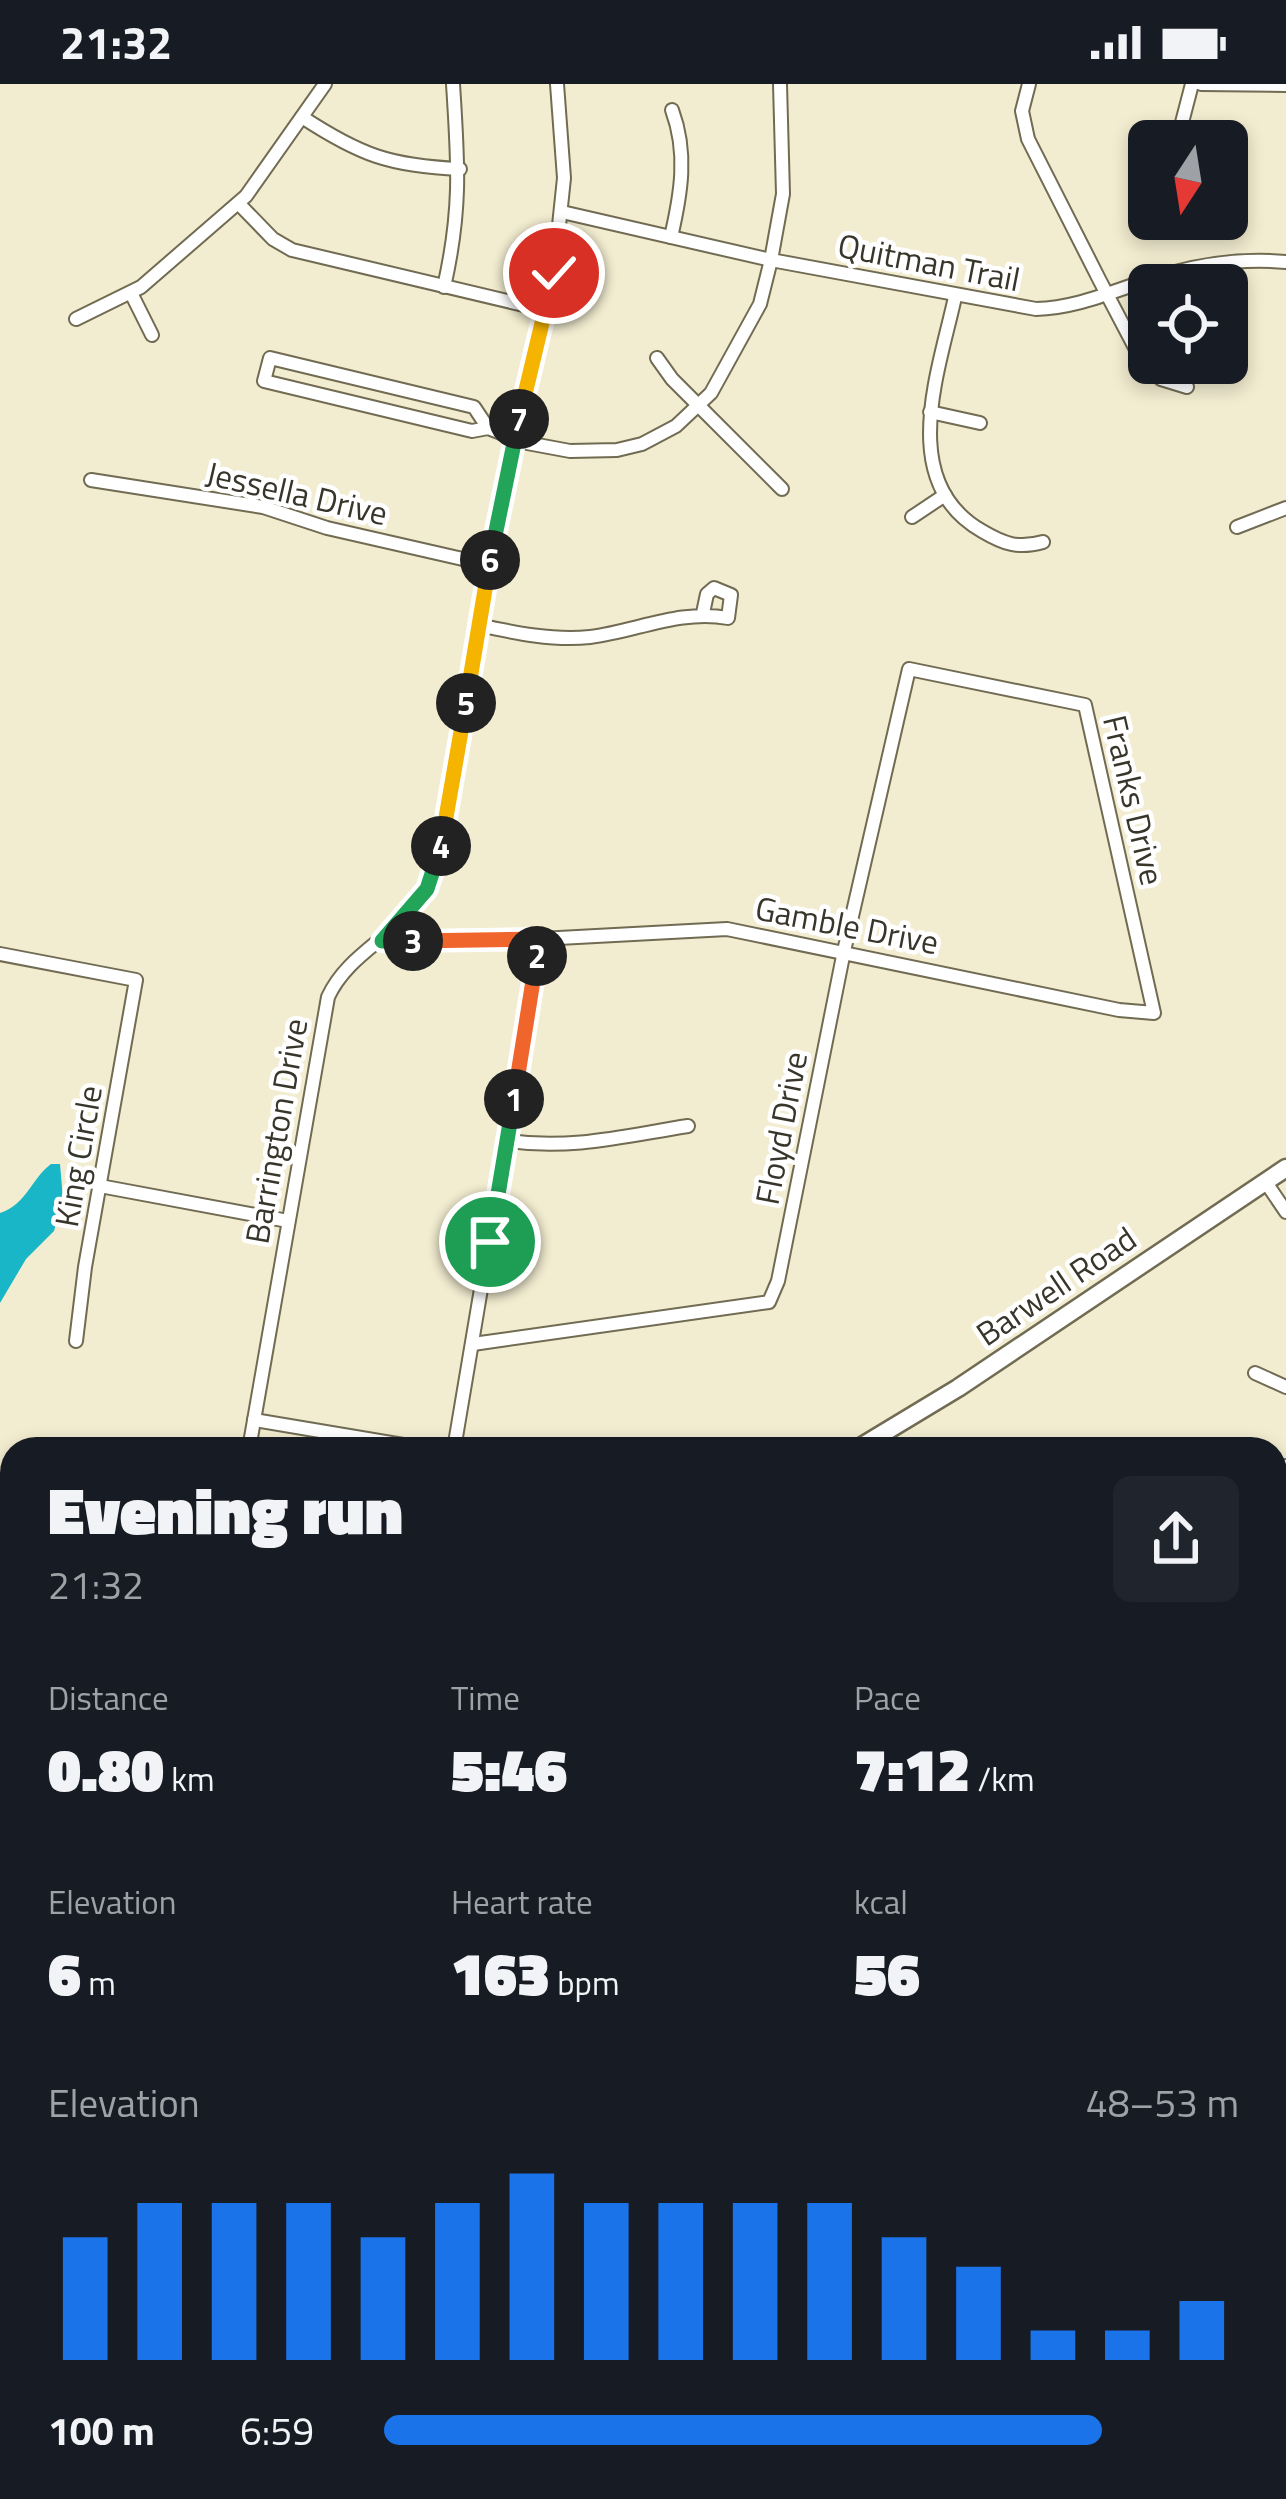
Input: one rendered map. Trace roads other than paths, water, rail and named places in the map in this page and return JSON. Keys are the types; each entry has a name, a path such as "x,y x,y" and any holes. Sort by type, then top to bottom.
{"street":[{"path":"76,319 131,293 238,203 325,84"},
{"path":"444,287 458,211 460,169 453,84"},
{"name":"Barrington Drive","path":"251,1437 328,997 346,970 417,904 437,867 489,565 562,212 557,84"},
{"path":"488,428 474,407 269,358 264,381 472,431 488,428 570,451 617,450 662,435 720,381 760,304 783,194 780,84"},
{"path":"1029,84 1022,111 1028,139 1141,359 1152,372 1187,387"},
{"path":"1183,120 1192,84"},
{"path":"1201,84 1286,85"},
{"path":"671,237 682,174 681,139 672,110"},
{"path":"302,117 367,156 460,169"},
{"path":"238,203 292,250 545,310"},
{"name":"Quitman Trail","path":"562,212 771,260 1036,309 1077,305 1190,268 1229,261 1286,262"},
{"path":"131,293 152,335"},
{"path":"955,297 930,412 931,458 945,495 973,526 1006,544 1024,548 1043,542"},
{"path":"656,358 782,489"},
{"path":"930,412 980,423"},
{"name":"Jessella Drive","path":"91,480 246,504 489,565"},
{"path":"912,518 945,495"},
{"path":"1237,527 1286,508"},
{"path":"479,625 572,638 703,614 728,619 730,595 714,588 707,594 703,614"},
{"name":"Floyd Drive","path":"472,1344 770,1302 909,670"},
{"name":"Franks Drive","path":"909,670 1085,705 1154,1013"},
{"name":"Gamble Drive","path":"382,941 727,929 1119,1010 1154,1013"},
{"path":"456,1437 540,939"},
{"name":"King Circle","path":"0,954 136,980 76,1341"},
{"path":"508,1141 568,1145 688,1126"},
{"name":"Barwell Road","path":"876,1437 958,1388 1286,1168"},
{"path":"1265,1181 1286,1212"},
{"path":"100,1186 288,1221"},
{"path":"1256,1373 1286,1387"},
{"path":"254,1420 356,1437"}],"water":[{"path":"51,1164 60,1164 63,1199 54,1231 26,1259 0,1303 0,1213 17,1204"}]}
